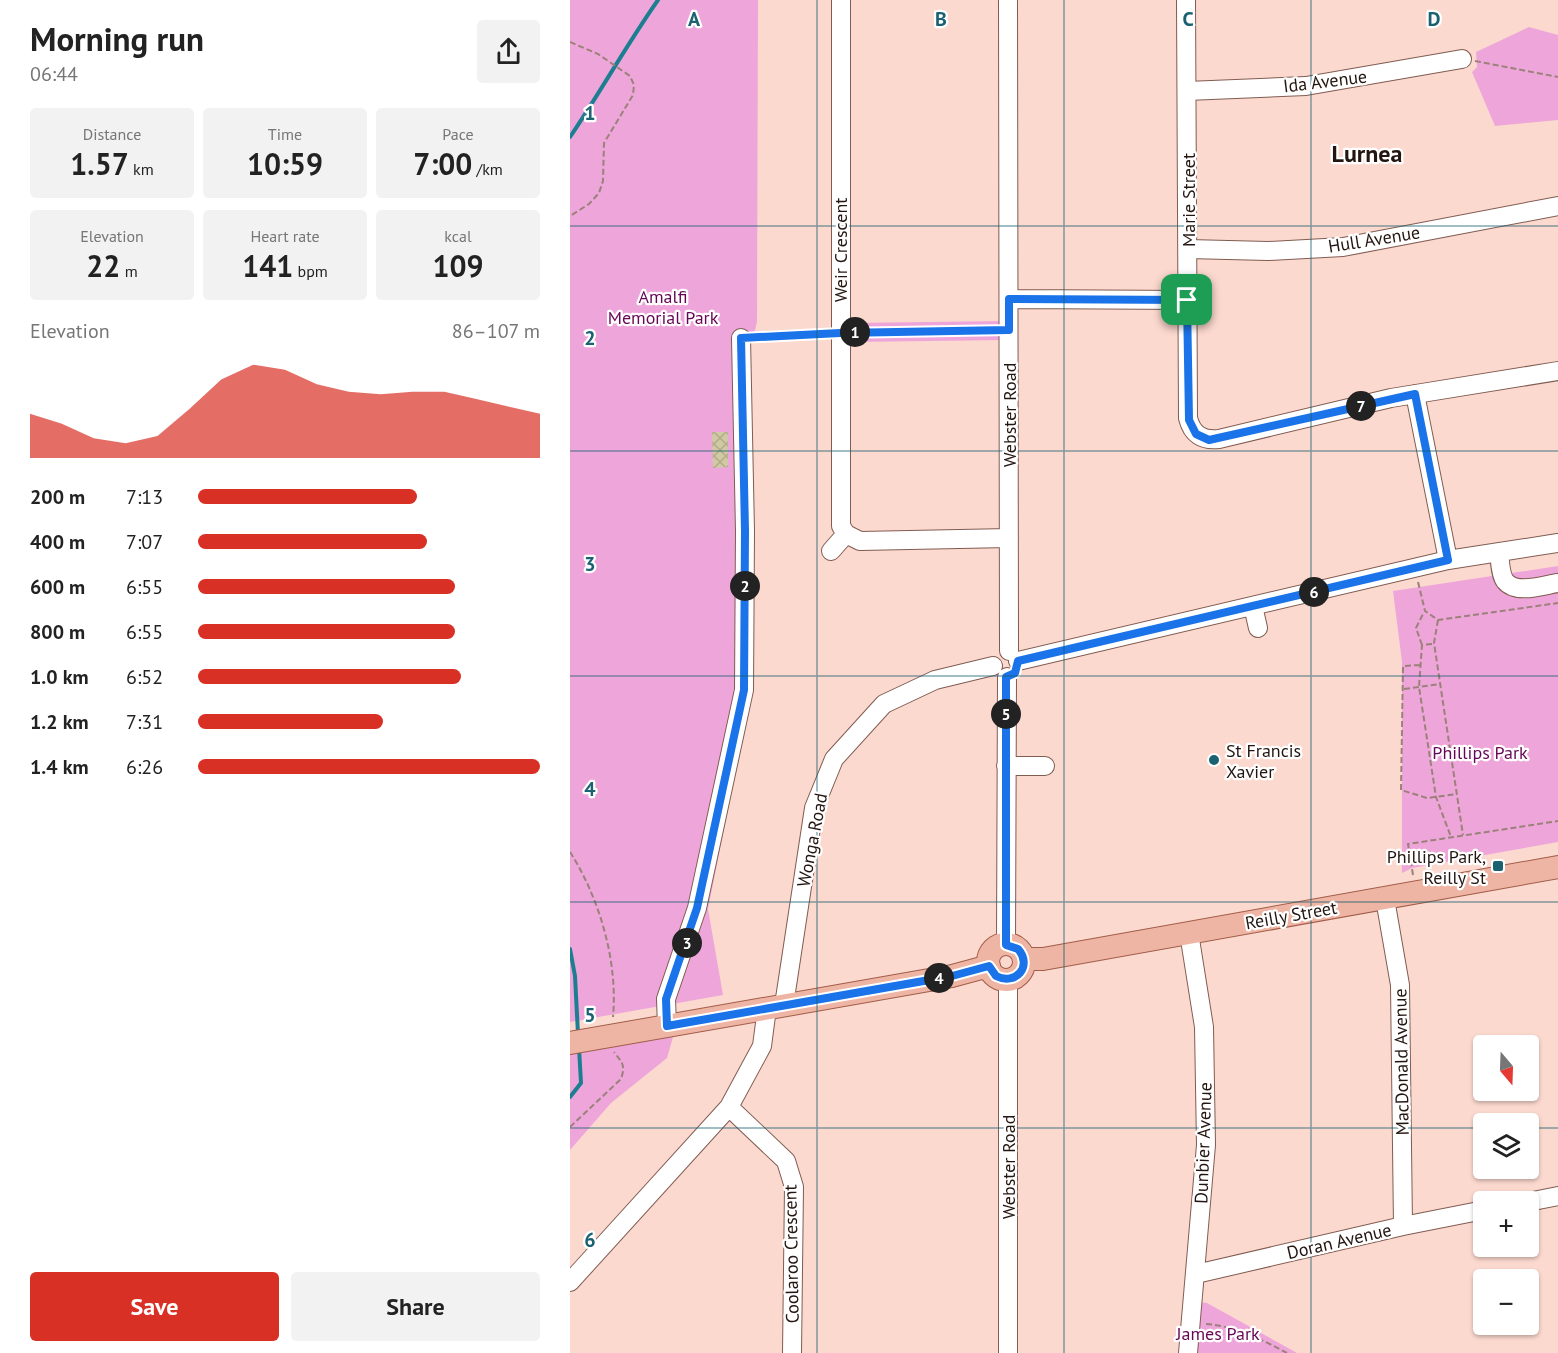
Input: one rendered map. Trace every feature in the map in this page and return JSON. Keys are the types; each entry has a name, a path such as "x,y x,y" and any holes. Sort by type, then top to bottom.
{"main road":[{"name":"Reilly Street","path":"1024,959 1043,959 1558,867"},
{"path":"1006,945 1018,949 1024,959 1018,975 1008,980 996,976 989,966 989,960 995,949 1006,945"},
{"path":"570,1043 606,1034 667,1026 952,976 989,966"}],"street":[{"name":"Weir Crescent","path":"841,0 839,515 846,534"},
{"name":"Webster Road","path":"1008,0 1008,538 1014,656"},
{"name":"Marie Street","path":"1186,0 1188,418 1196,434 1209,440 1219,439 1415,394"},
{"name":"Ida Avenue","path":"1187,91 1306,87 1462,59"},
{"name":"Hull Avenue","path":"1188,249 1268,251 1343,247 1558,206"},
{"path":"1009,299 1187,300"},
{"path":"667,1026 666,999 697,908 744,690 745,531 741,338"},
{"path":"1448,560 1415,394 1558,371"},
{"path":"831,552 846,534 867,542 1008,538"},
{"path":"1006,945 1006,766 997,654 1014,656 1253,606 1448,560 1558,543"},
{"path":"1499,552 1504,578 1513,586 1522,588 1558,583"},
{"path":"1253,606 1258,628"},
{"name":"Wonga Road","path":"570,1282 729,1107 762,1046 776,1006 814,808 834,759 884,704 935,680 1000,671"},
{"path":"1006,766 1045,766"},
{"name":"MacDonald Avenue","path":"1385,898 1400,985 1403,1226"},
{"name":"Dunbier Avenue","path":"1188,1353 1206,1135 1204,1027 1189,933"},
{"name":"Webster Road","path":"1008,980 1008,1353"},
{"name":"Coolaroo Crescent","path":"729,1107 786,1161 794,1186 792,1353"},
{"path":"1539,1200 1558,1196"},
{"name":"Doran Avenue","path":"1196,1274 1473,1212"}],"path":[{"path":"570,42 598,54 630,76 633,95 604,143 603,181 599,193 589,204 570,216"},
{"path":"1462,59 1558,77"},
{"path":"741,338 840,333 1009,330"},
{"path":"1415,568 1425,611 1438,620 1558,603"},
{"path":"1425,611 1416,627 1422,645 1419,687 1436,797 1451,837"},
{"path":"1438,620 1434,643 1463,836"},
{"path":"1422,645 1434,643"},
{"path":"1421,665 1403,666 1401,790 1427,798 1457,794"},
{"path":"1403,689 1440,684"},
{"path":"1414,879 1408,844 1558,821"},
{"path":"570,852 587,880 612,967 613,1016 606,1034 615,1054 623,1061 624,1069 621,1079 570,1127"},
{"path":"1191,1323 1223,1325 1259,1338 1287,1353"}],"green space":[{"name":"Amalfi Memorial Park","path":"570,0 758,0 757,322 751,345 752,690 708,909 723,995 570,1022"},
{"path":"1529,27 1558,35 1558,120 1495,126 1472,72 1477,67 1476,52"},
{"path":"1006,321 1006,340 852,342 852,323"},
{"name":"Phillips Park","path":"1558,566 1558,842 1412,868 1402,873 1402,662 1393,591"},
{"path":"675,1030 667,1058 611,1103 570,1150 570,1048"},
{"name":"James Park","path":"1199,1302 1207,1303 1297,1353 1195,1353"}],"building":[{"path":"712,432 728,432 728,467 713,468"}],"waterway":[{"path":"570,137 658,0"},
{"path":"570,949 575,976 578,1034"},
{"path":"570,1097 581,1083 579,1048"}],"place":[{"name":"St Francis Xavier","path":"1214,760"},
{"name":"Phillips Park, Reilly St","path":"1498,866"}],"district":[{"name":"Lurnea","path":"1367,153"}],"route":[{"path":"1009,299 1187,300 1188,418 1192,429 1202,438 1219,439 1415,394 1448,560 1018,661 1019,665 1015,673 1006,677 1006,945 1018,949 1024,959 1022,971 1014,978 1001,979 992,972 989,966 952,976 667,1026 666,999 687,944 697,908 744,690 745,531 741,338 840,333 1009,330 1009,299"}]}
